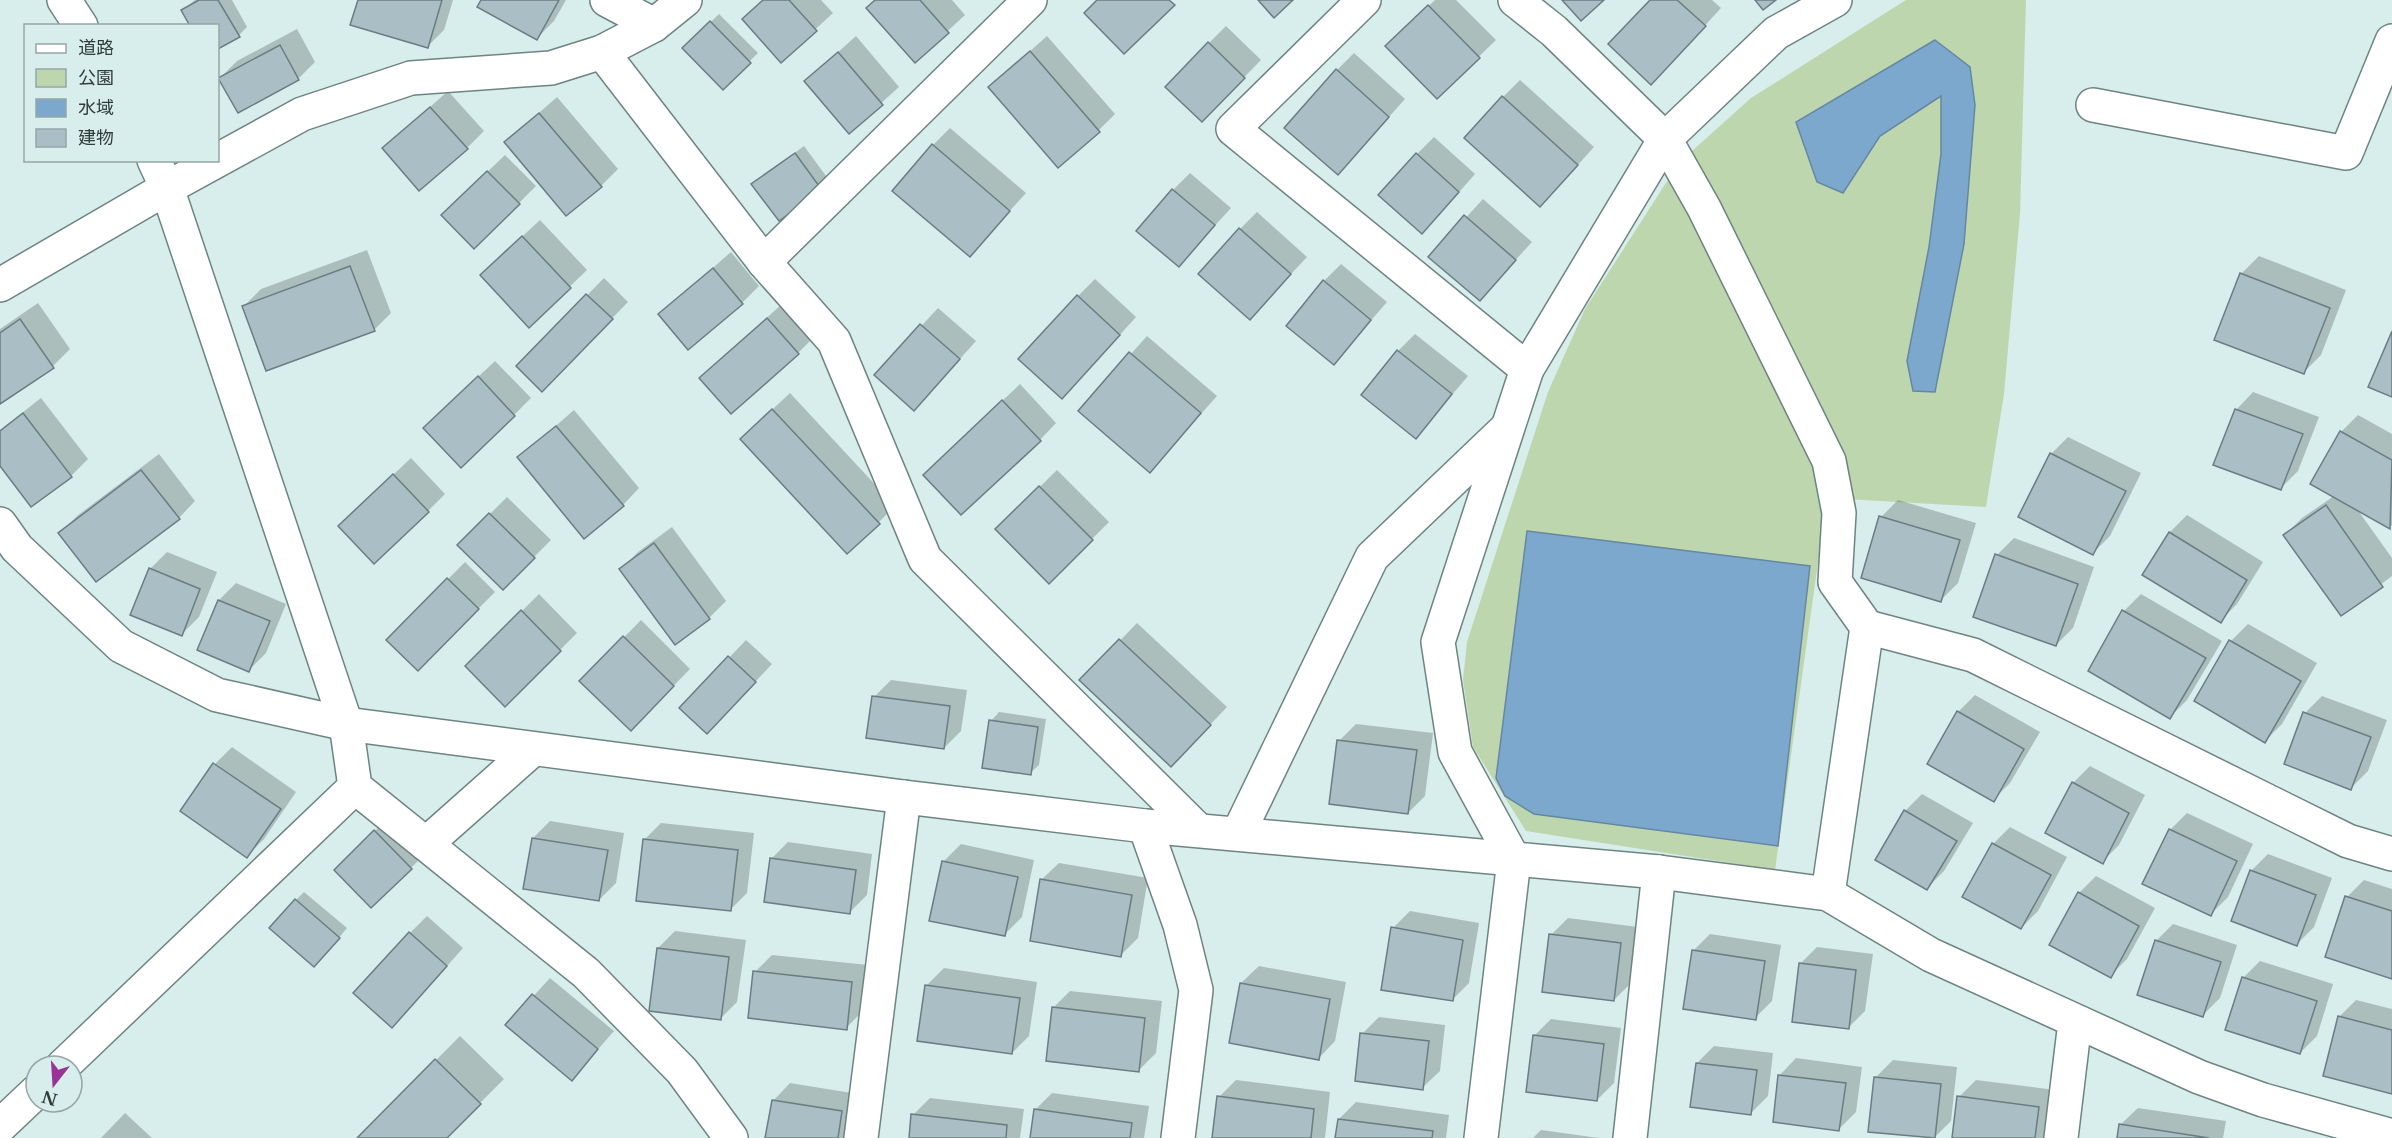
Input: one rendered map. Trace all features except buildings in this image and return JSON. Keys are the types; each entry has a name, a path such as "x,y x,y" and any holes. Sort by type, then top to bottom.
{"street":[{"path":"64,0 80,24"},
{"path":"607,0 654,25"},
{"path":"219,149 303,114 411,78 551,68 602,52 654,25 685,0"},
{"path":"764,262 1030,0"},
{"path":"1364,0 1233,129 1527,369"},
{"path":"1515,0 1554,31 1665,139 1704,208 1829,461 1839,513 1835,582 1867,627 1973,655 2348,842 2392,854"},
{"path":"1481,1138 1514,860 1455,752 1438,642 1527,369 1665,139 1776,33 1835,0"},
{"path":"2092,105 2346,153 2392,41"},
{"path":"602,52 764,262 834,341 925,559 1198,830"},
{"path":"0,285 160,174 189,162"},
{"path":"160,174 346,724 356,787 586,973 682,1071 731,1138"},
{"path":"1238,834 1372,557 1508,428"},
{"path":"0,524 17,548 121,646 217,695 346,724 904,797 1145,826 1659,872 1828,894 1931,955 2199,1077 2263,1100 2392,1136"},
{"path":"1828,894 1867,627"},
{"path":"426,844 534,749"},
{"path":"76,1054 356,787"},
{"path":"861,1138 904,797"},
{"path":"1145,826 1180,926 1196,990 1178,1138"},
{"path":"1630,1138 1659,872"},
{"path":"2061,1138 2075,1022"},
{"path":"0,1126 24,1103"}],"green space":[{"path":"1906,0 2026,0 2020,214 2004,394 1986,507 1827,498 1775,870 1526,831 1473,747 1463,680 1467,642 1548,392 1585,309 1682,160 1751,98"}],"water":[{"path":"1935,40 1970,67 1975,105 1964,244 1935,392 1913,391 1907,361 1929,247 1941,154 1941,96 1880,136 1843,193 1817,182 1796,122"},
{"path":"1527,531 1810,566 1778,846 1534,814 1505,796 1496,778"}]}
